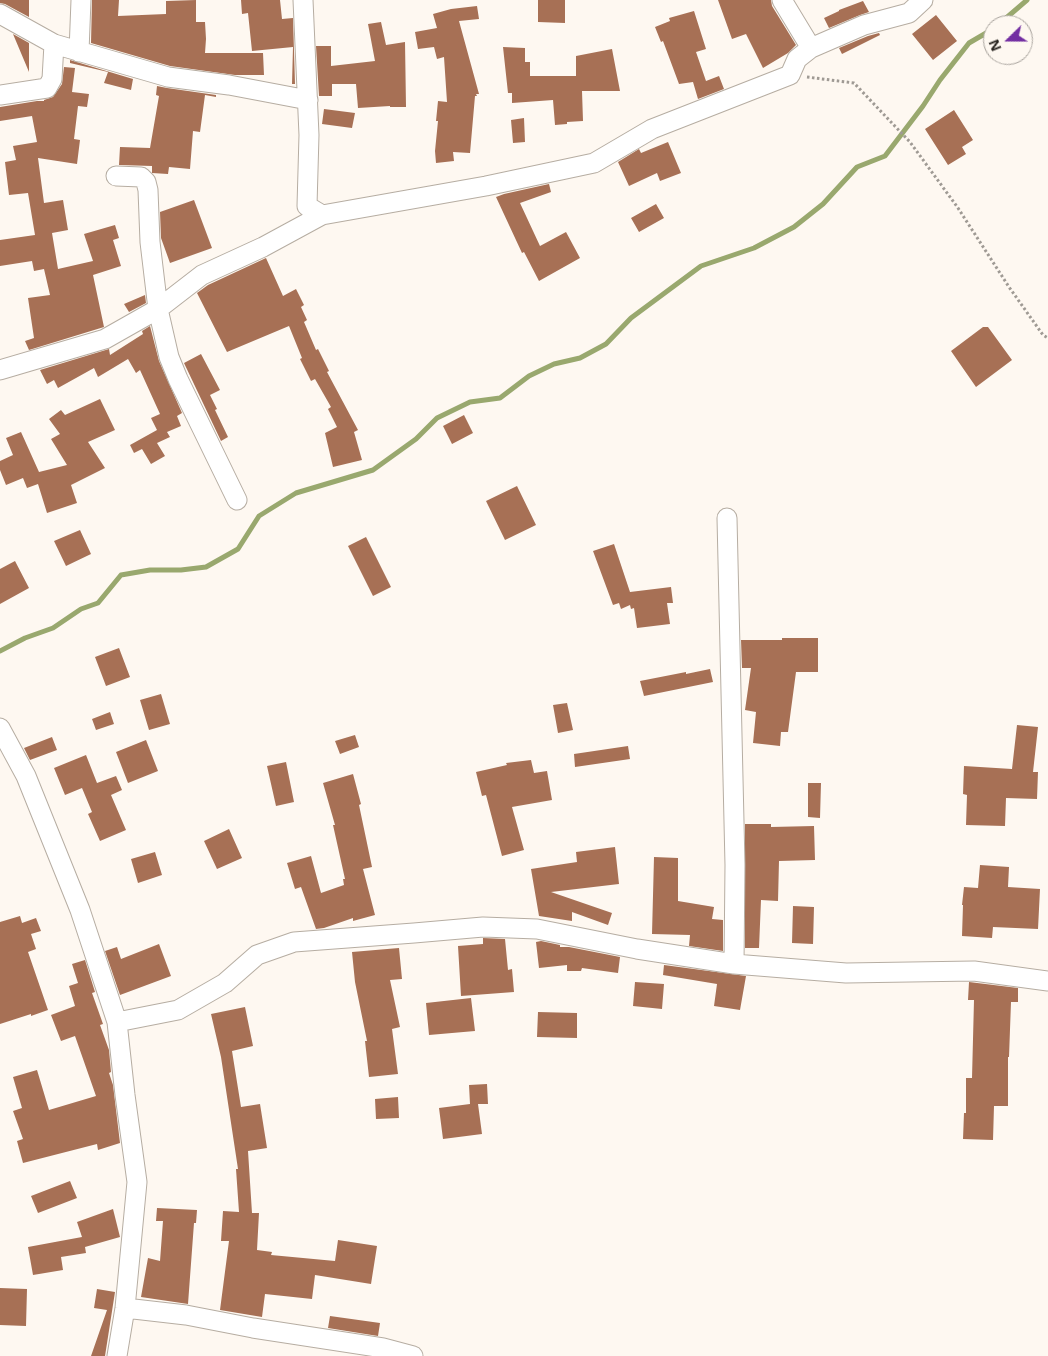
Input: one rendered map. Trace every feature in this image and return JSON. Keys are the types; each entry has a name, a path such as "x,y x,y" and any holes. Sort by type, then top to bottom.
{"street":[{"path":"80,52 81,0"},
{"path":"303,0 309,136 307,206 322,215"},
{"path":"782,0 811,48"},
{"path":"0,370 105,339 158,309 202,275 322,215 486,186 594,163 652,129 790,75 796,59 811,48 864,25 909,13 923,0"},
{"path":"0,14 54,44 168,77 229,85 308,100"},
{"path":"0,95 47,88 52,79 54,44"},
{"path":"116,176 141,177 146,182 150,242 158,309 169,357 237,500"},
{"path":"728,518 735,865 734,964"},
{"path":"0,728 26,776 78,904 117,1022 137,1182 125,1308 117,1356"},
{"path":"117,1022 178,1010 225,983 257,955 294,942 483,927 537,929 637,949 734,964 846,973 974,971 1048,981"},
{"path":"125,1308 186,1315 253,1328 383,1348 413,1356"}],"path":[{"path":"790,75 854,84 910,142 958,208 1009,287 1043,335 1048,338"}],"building":[{"path":"0,0 29,0 29,17 0,3"},
{"path":"92,0 119,0 118,16 166,14 166,1 196,0 196,22 205,22 205,53 263,53 264,75 235,75 170,66 91,43"},
{"path":"241,0 280,0 282,19 293,18 295,84 292,84 293,47 252,51 248,13 242,14"},
{"path":"538,0 565,0 565,23 538,22"},
{"path":"718,0 771,0 772,6 796,45 788,53 763,68 746,34 732,39"},
{"path":"863,1 869,12 829,28 824,18"},
{"path":"477,6 479,19 459,21 479,94 475,96 470,153 453,152 454,161 436,163 438,101 447,102 444,57 437,59 434,47 418,49 415,32 437,28 433,14 451,9"},
{"path":"694,11 706,49 696,52 706,81 719,76 724,89 698,99 693,82 679,84 663,41 661,42 655,27 670,21 669,18"},
{"path":"936,15 957,41 933,60 912,34"},
{"path":"381,22 386,45 405,42 406,107 358,108 356,84 332,84 332,96 319,96 316,46 331,46 331,66 375,61 368,24"},
{"path":"879,33 880,35 842,54 839,48 868,36"},
{"path":"13,34 29,43 29,72"},
{"path":"503,47 525,48 525,62 530,62 530,76 576,76 576,56 612,49 620,91 582,91 583,121 555,125 553,100 512,103 512,93 508,93"},
{"path":"70,60 133,79 131,90 104,83 108,72 70,63"},
{"path":"64,67 75,68 72,92 89,94 87,107 78,106 74,139 80,140 77,164 38,158 44,203 63,200 68,230 52,233 58,269 93,261 84,234 115,225 119,238 113,240 121,266 93,275 104,327 29,350 25,341 34,338 28,298 50,295 44,269 34,271 32,261 0,266 0,240 35,235 28,193 9,195 5,162 16,160 13,146 37,142 32,116 0,121 0,107 44,101 53,97 62,84"},
{"path":"157,86 216,95 216,97 205,95 200,132 193,131 190,169 169,167 168,174 152,173 152,166 119,165 120,147 150,148 159,96 156,95"},
{"path":"324,109 355,113 352,128 322,124"},
{"path":"954,110 973,140 962,147 966,154 948,165 925,129"},
{"path":"524,118 525,142 513,143 511,120"},
{"path":"668,142 681,173 660,181 657,173 629,186 618,162 639,149 641,153"},
{"path":"549,184 551,192 520,203 540,246 566,232 580,258 539,281 524,252 522,253 496,197"},
{"path":"194,200 212,248 170,263 161,238 160,212"},
{"path":"656,204 664,218 639,232 631,218"},
{"path":"266,258 283,296 296,289 304,305 301,307 307,320 304,322 316,350 318,349 329,371 327,372 358,430 354,432 362,460 333,467 325,433 337,427 328,409 331,407 315,379 311,381 300,359 302,358 289,326 227,352 197,293 208,285"},
{"path":"145,295 146,303 129,312 124,304"},
{"path":"150,326 159,361 182,413 177,416 181,426 167,432 170,437 157,443 165,456 151,464 142,449 134,453 130,445 157,430 151,418 160,414 140,370 136,373 128,359 98,377 94,368 58,388 54,380 47,384 40,370 109,349 110,355 143,334 142,331"},
{"path":"983,327 988,327 1012,360 976,387 951,351"},
{"path":"201,354 220,390 210,395 228,437 221,441 184,363"},
{"path":"100,399 115,430 88,442 105,468 71,485 77,503 47,513 38,484 27,488 23,478 6,485 0,470 0,461 13,455 6,438 21,432 39,472 67,465 51,439 60,434 49,419 61,410 65,415"},
{"path":"464,415 473,433 452,444 443,426"},
{"path":"517,486 536,525 505,540 486,501"},
{"path":"80,530 91,554 66,566 54,541"},
{"path":"366,537 391,587 373,596 348,546"},
{"path":"614,544 630,592 671,587 673,603 667,603 670,624 637,628 634,608 631,609 630,605 621,609 619,603 613,605 593,551"},
{"path":"15,561 29,588 0,604 0,569"},
{"path":"782,638 818,638 818,672 796,672 788,732 781,732 780,746 753,743 756,712 745,710 751,668 742,668 741,640 782,640"},
{"path":"119,648 130,677 106,686 95,657"},
{"path":"710,669 713,682 644,696 640,681"},
{"path":"161,694 170,724 149,730 140,700"},
{"path":"567,703 573,730 558,733 553,705"},
{"path":"110,712 114,724 96,730 92,719"},
{"path":"1017,725 1038,727 1033,772 1038,772 1037,799 1006,798 1005,826 966,825 967,795 963,794 964,766 1012,769"},
{"path":"355,735 359,747 340,754 335,741"},
{"path":"52,737 57,750 30,760 24,748"},
{"path":"146,740 158,771 128,783 116,752"},
{"path":"628,746 630,759 575,767 574,754"},
{"path":"86,755 97,783 116,776 122,790 111,795 126,830 100,841 88,814 92,812 82,788 65,795 54,768"},
{"path":"531,760 534,773 547,771 552,800 512,807 524,850 502,856 486,795 482,796 476,772 507,765 506,763"},
{"path":"286,762 294,802 276,806 267,766"},
{"path":"353,774 361,804 359,805 372,867 363,869 375,915 353,921 353,918 316,929 301,887 295,889 287,863 311,856 321,893 344,885 343,879 345,879 333,825 335,825 323,783"},
{"path":"808,783 821,783 820,818 808,817"},
{"path":"745,824 771,824 771,827 814,826 815,860 779,861 778,901 761,900 759,948 745,948"},
{"path":"229,829 242,858 217,869 204,841"},
{"path":"615,847 619,884 551,892 612,913 608,925 572,912 572,921 539,916 531,869 577,862 576,852"},
{"path":"155,852 162,875 138,883 131,859"},
{"path":"654,857 678,858 678,901 714,907 712,919 723,920 723,951 689,946 690,935 652,934"},
{"path":"980,865 1009,867 1008,887 1040,889 1038,929 993,927 992,938 962,936 964,887 978,888"},
{"path":"793,906 814,907 813,944 792,943"},
{"path":"20,916 22,923 36,918 41,931 31,934 36,949 28,952 48,1010 0,1024 0,922"},
{"path":"483,938 505,939 508,970 512,969 514,992 461,996 458,946 483,944"},
{"path":"541,941 560,945 560,947 620,957 618,973 582,968 581,971 567,971 567,965 539,968 536,942"},
{"path":"159,944 171,976 120,995 105,951 117,947 121,959"},
{"path":"399,948 402,979 390,980 400,1027 392,1029 398,1074 369,1077 365,1041 367,1041 355,982 352,952"},
{"path":"85,960 95,992 92,993 103,1024 100,1025 109,1050 111,1072 109,1073 113,1085 120,1143 98,1150 97,1144 23,1163 17,1141 23,1139 13,1111 22,1108 13,1077 37,1070 49,1110 96,1096 75,1036 61,1041 51,1015 75,1006 69,986 78,983 72,964"},
{"path":"664,965 746,976 740,1010 714,1006 717,984 663,975"},
{"path":"635,982 664,984 662,1009 633,1006"},
{"path":"969,982 1018,988 1018,1002 1011,1002 1008,1106 994,1106 993,1140 963,1139 964,1113 966,1113 966,1078 972,1078 974,1000 968,1000"},
{"path":"471,998 475,1031 429,1035 426,1003"},
{"path":"245,1007 253,1046 232,1051 241,1107 260,1104 267,1148 248,1151 252,1213 259,1213 257,1250 272,1252 271,1255 335,1261 338,1240 377,1246 371,1284 315,1275 312,1299 265,1294 262,1317 220,1310 229,1241 221,1241 223,1211 239,1212 236,1169 238,1169 221,1057 211,1014"},
{"path":"538,1012 577,1013 577,1038 537,1037"},
{"path":"487,1084 488,1104 478,1104 482,1134 443,1139 439,1108 470,1104 469,1085"},
{"path":"398,1097 399,1118 376,1119 375,1099"},
{"path":"70,1181 77,1198 38,1213 31,1196"},
{"path":"157,1208 197,1210 196,1223 194,1223 188,1304 141,1297 148,1258 160,1261 163,1221 156,1221"},
{"path":"113,1209 120,1237 85,1247 86,1253 61,1257 63,1270 33,1275 28,1247 82,1237 77,1222"},
{"path":"0,1288 27,1289 26,1326 0,1325"},
{"path":"97,1289 115,1292 105,1356 91,1356 107,1310 94,1308"},
{"path":"330,1316 380,1323 378,1336 328,1328"}],"waterway":[{"path":"1010,15 1027,0"},
{"path":"0,651 25,638 53,628 81,609 98,603 121,575 150,570 181,570 206,567 238,549 259,516 296,493 373,470 416,439 437,418 470,402 500,398 529,376 554,364 580,358 606,344 631,318 701,266 754,248 794,227 823,204 857,167 885,156 969,43 983,35"}]}
